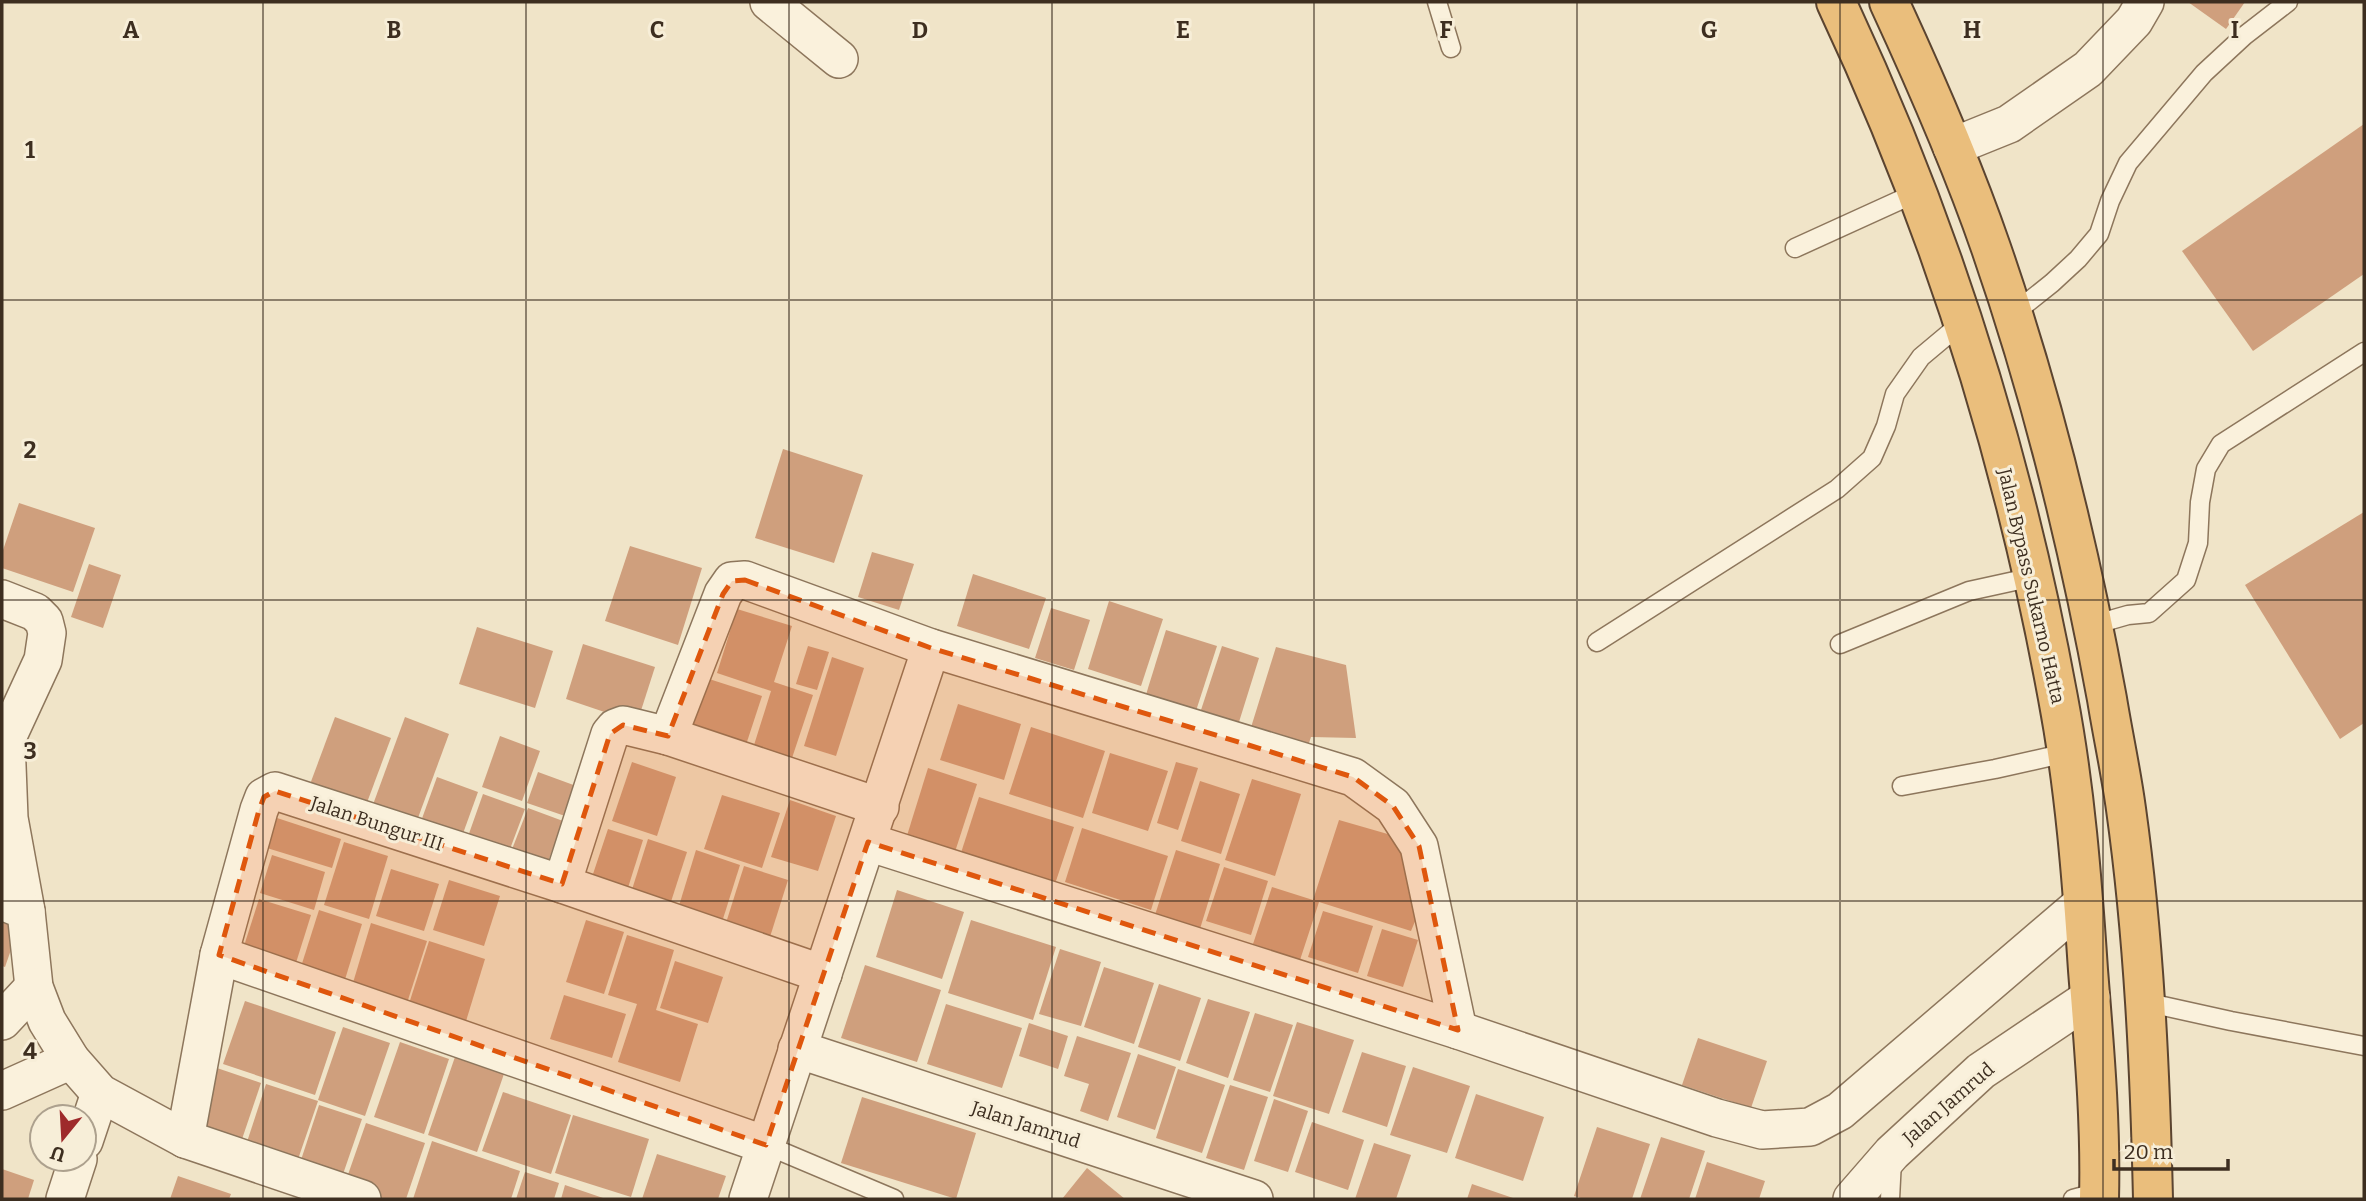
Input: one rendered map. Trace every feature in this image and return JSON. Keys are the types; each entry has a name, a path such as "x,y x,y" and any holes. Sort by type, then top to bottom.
{"highway":[{"name":"Jalan Bypass Sukarno Hatta","path":"1836,2 1866,65 1918,192 1964,321 2033,577 2059,700 2083,903 2097,1107 2090,1197"},
{"path":"1889,2 1952,147 1991,247 2040,405 2077,548 2126,807 2145,1002 2153,1199"}],"street":[{"path":"769,2 839,59"},
{"path":"1952,147 2009,124 2088,69 2134,21 2145,2"},
{"path":"668,736 723,594 732,581 745,580 931,648 1353,777 1393,806 1419,846 1458,1030"},
{"path":"2,599 35,612 44,621 47,633 43,660 4,739 14,906 34,986 47,1021 71,1060 100,1093 185,1139 362,1199"},
{"path":"748,1199 931,648"},
{"path":"562,884 610,734 622,725 668,736 880,807"},
{"name":"Jalan Bungur III","path":"185,1139 219,955 259,810 264,797 275,791 562,884 823,974"},
{"path":"868,842 1458,1030 1717,1118 1762,1130 1810,1127 1840,1111 2083,903"},
{"path":"219,955 766,1145"},
{"path":"2,1021 34,986"},
{"name":"Jalan Jamrud","path":"1852,1199 1892,1153 1982,1071 2091,997"},
{"name":"Jalan Jamrud","path":"797,1049 1254,1199"},
{"path":"2,1091 71,1060"},
{"path":"97,1103 100,1093"},
{"path":"65,1199 73,1173"}],"lane":[{"path":"1437,2 1451,48"},
{"path":"2013,314 2078,260 2099,234 2110,201 2128,163 2204,73 2244,36 2288,2"},
{"path":"1795,248 1918,192"},
{"path":"1597,642 1837,489 1872,458 1886,426 1895,394 1921,357 1964,321"},
{"path":"2093,625 2128,615 2149,613 2186,580 2198,543 2200,502 2206,469 2221,444 2364,352"},
{"path":"1840,644 1969,591 2033,577"},
{"path":"1902,786 2066,753"},
{"path":"2145,1002 2364,1046"},
{"path":"766,1145 894,1199"},
{"path":"1890,1199 1892,1153"}],"highlighted area":[{"path":"745,580 931,648 1353,777 1393,806 1419,846 1458,1030 868,842 766,1145 219,955 259,810 264,797 275,791 562,884 610,734 623,725 668,736 723,594 732,581"}],"building":[{"path":"2188,2 2245,2 2226,29"},
{"path":"2364,124 2364,274 2253,351 2182,251"},
{"path":"783,449 863,475 834,563 755,538"},
{"path":"19,503 95,528 73,592 2,568 2,553"},
{"path":"2364,512 2364,723 2340,739 2245,585"},
{"path":"630,546 702,568 678,645 605,621"},
{"path":"872,552 914,564 899,610 858,597"},
{"path":"89,564 121,575 103,628 71,617"},
{"path":"973,574 1046,598 1029,649 957,626"},
{"path":"1109,601 1163,619 1141,686 1088,669"},
{"path":"1051,608 1090,620 1074,670 1035,658"},
{"path":"737,609 792,626 774,682 813,695 787,773 749,761 771,691 717,673"},
{"path":"477,627 553,651 535,708 459,684"},
{"path":"1166,630 1217,646 1194,717 1144,701"},
{"path":"583,644 655,667 637,723 566,699"},
{"path":"808,646 829,652 817,690 796,684"},
{"path":"1222,646 1259,658 1239,722 1201,710"},
{"path":"1276,647 1346,665 1356,738 1311,737 1305,755 1248,737"},
{"path":"832,657 864,668 836,756 804,746"},
{"path":"706,678 762,696 742,757 686,739"},
{"path":"958,704 1021,724 1004,780 940,760"},
{"path":"335,717 391,738 365,808 309,787"},
{"path":"405,717 449,734 415,826 371,810"},
{"path":"1031,727 1105,751 1083,818 1009,794"},
{"path":"500,736 540,751 522,801 482,787"},
{"path":"1110,753 1168,771 1148,831 1092,813"},
{"path":"632,762 676,777 657,836 612,821"},
{"path":"1176,762 1198,768 1178,830 1157,823"},
{"path":"928,768 977,784 953,858 905,842"},
{"path":"538,772 579,787 568,817 527,803"},
{"path":"437,777 478,792 461,839 420,824"},
{"path":"1252,779 1301,794 1275,876 1225,860"},
{"path":"1200,781 1240,794 1221,854 1181,841"},
{"path":"483,794 525,809 507,857 466,842"},
{"path":"722,795 780,813 762,868 704,849"},
{"path":"979,797 1074,827 1053,890 959,859"},
{"path":"790,800 836,816 818,871 771,857"},
{"path":"528,808 563,821 545,870 509,857"},
{"path":"277,818 341,839 332,868 267,848"},
{"path":"1339,820 1405,839 1423,902 1411,931 1319,902 1300,960 1253,944 1272,887 1313,900"},
{"path":"1082,828 1168,856 1151,910 1065,882"},
{"path":"608,829 643,840 627,891 591,880"},
{"path":"648,839 687,852 668,911 629,899"},
{"path":"344,842 388,856 369,919 324,905"},
{"path":"696,850 740,865 722,922 678,909"},
{"path":"1176,850 1220,864 1199,932 1154,918"},
{"path":"272,855 325,872 314,910 260,893"},
{"path":"744,866 788,880 769,940 725,926"},
{"path":"1224,867 1268,881 1251,935 1206,921"},
{"path":"391,869 439,884 424,931 376,916"},
{"path":"449,880 500,896 484,946 433,930"},
{"path":"897,890 964,912 942,979 876,957"},
{"path":"259,899 311,915 295,966 243,949"},
{"path":"319,910 362,924 343,986 299,973"},
{"path":"1323,911 1373,926 1358,973 1308,957"},
{"path":"2,918 20,924 5,967 2,966"},
{"path":"586,920 624,932 604,994 566,982"},
{"path":"971,920 1056,947 1033,1020 948,993"},
{"path":"371,923 427,941 407,1003 352,986"},
{"path":"1382,929 1418,940 1403,987 1367,976"},
{"path":"627,935 674,950 656,1010 698,1024 680,1082 618,1062 637,1004 608,995"},
{"path":"429,941 485,959 463,1031 406,1013"},
{"path":"1060,949 1101,962 1081,1026 1039,1014"},
{"path":"675,961 723,977 708,1023 660,1008"},
{"path":"865,965 941,990 917,1062 841,1038"},
{"path":"1104,967 1154,983 1134,1044 1084,1027"},
{"path":"1159,984 1201,998 1180,1061 1138,1047"},
{"path":"564,995 626,1014 612,1058 550,1039"},
{"path":"1208,999 1250,1012 1228,1078 1186,1063"},
{"path":"245,1001 336,1032 315,1095 223,1064"},
{"path":"946,1004 1022,1028 1002,1088 927,1064"},
{"path":"1255,1013 1293,1025 1270,1092 1233,1080"},
{"path":"1297,1022 1354,1040 1329,1114 1273,1096"},
{"path":"1029,1023 1068,1036 1058,1069 1019,1056"},
{"path":"343,1027 390,1043 365,1116 318,1100"},
{"path":"1077,1036 1131,1053 1108,1121 1080,1111 1089,1084 1064,1076"},
{"path":"1698,1038 1767,1061 1751,1108 1682,1085"},
{"path":"400,1042 449,1059 424,1134 374,1117"},
{"path":"1362,1052 1406,1066 1387,1127 1342,1112"},
{"path":"456,1054 505,1071 477,1152 428,1135"},
{"path":"1138,1054 1176,1067 1155,1130 1117,1117"},
{"path":"214,1067 261,1083 239,1148 193,1132"},
{"path":"1413,1067 1470,1086 1447,1153 1390,1135"},
{"path":"1178,1069 1225,1085 1202,1153 1156,1138"},
{"path":"266,1084 318,1101 295,1168 244,1151"},
{"path":"1230,1085 1268,1097 1244,1170 1206,1158"},
{"path":"503,1092 571,1115 551,1174 482,1151"},
{"path":"1476,1094 1544,1117 1523,1181 1455,1158"},
{"path":"862,1097 976,1133 956,1199 841,1163"},
{"path":"1274,1099 1308,1111 1288,1172 1254,1161"},
{"path":"319,1105 362,1119 342,1177 300,1163"},
{"path":"573,1115 649,1139 631,1197 555,1173"},
{"path":"1312,1122 1364,1140 1348,1190 1295,1172"},
{"path":"366,1123 425,1143 406,1199 384,1199 344,1186"},
{"path":"1597,1127 1650,1144 1632,1199 1584,1199 1574,1196"},
{"path":"1661,1137 1705,1151 1689,1199 1640,1199"},
{"path":"432,1141 520,1171 511,1199 413,1199"},
{"path":"1374,1143 1411,1155 1396,1199 1355,1199"},
{"path":"657,1154 726,1176 718,1199 642,1199"},
{"path":"1707,1162 1765,1181 1759,1199 1695,1199"},
{"path":"1087,1168 1125,1199 1062,1199"},
{"path":"2,1169 34,1180 28,1199 2,1199"},
{"path":"525,1172 559,1183 554,1199 516,1199"},
{"path":"178,1176 231,1194 229,1199 170,1199"},
{"path":"1472,1184 1516,1199 1467,1199"},
{"path":"565,1185 606,1199 561,1199"}]}
